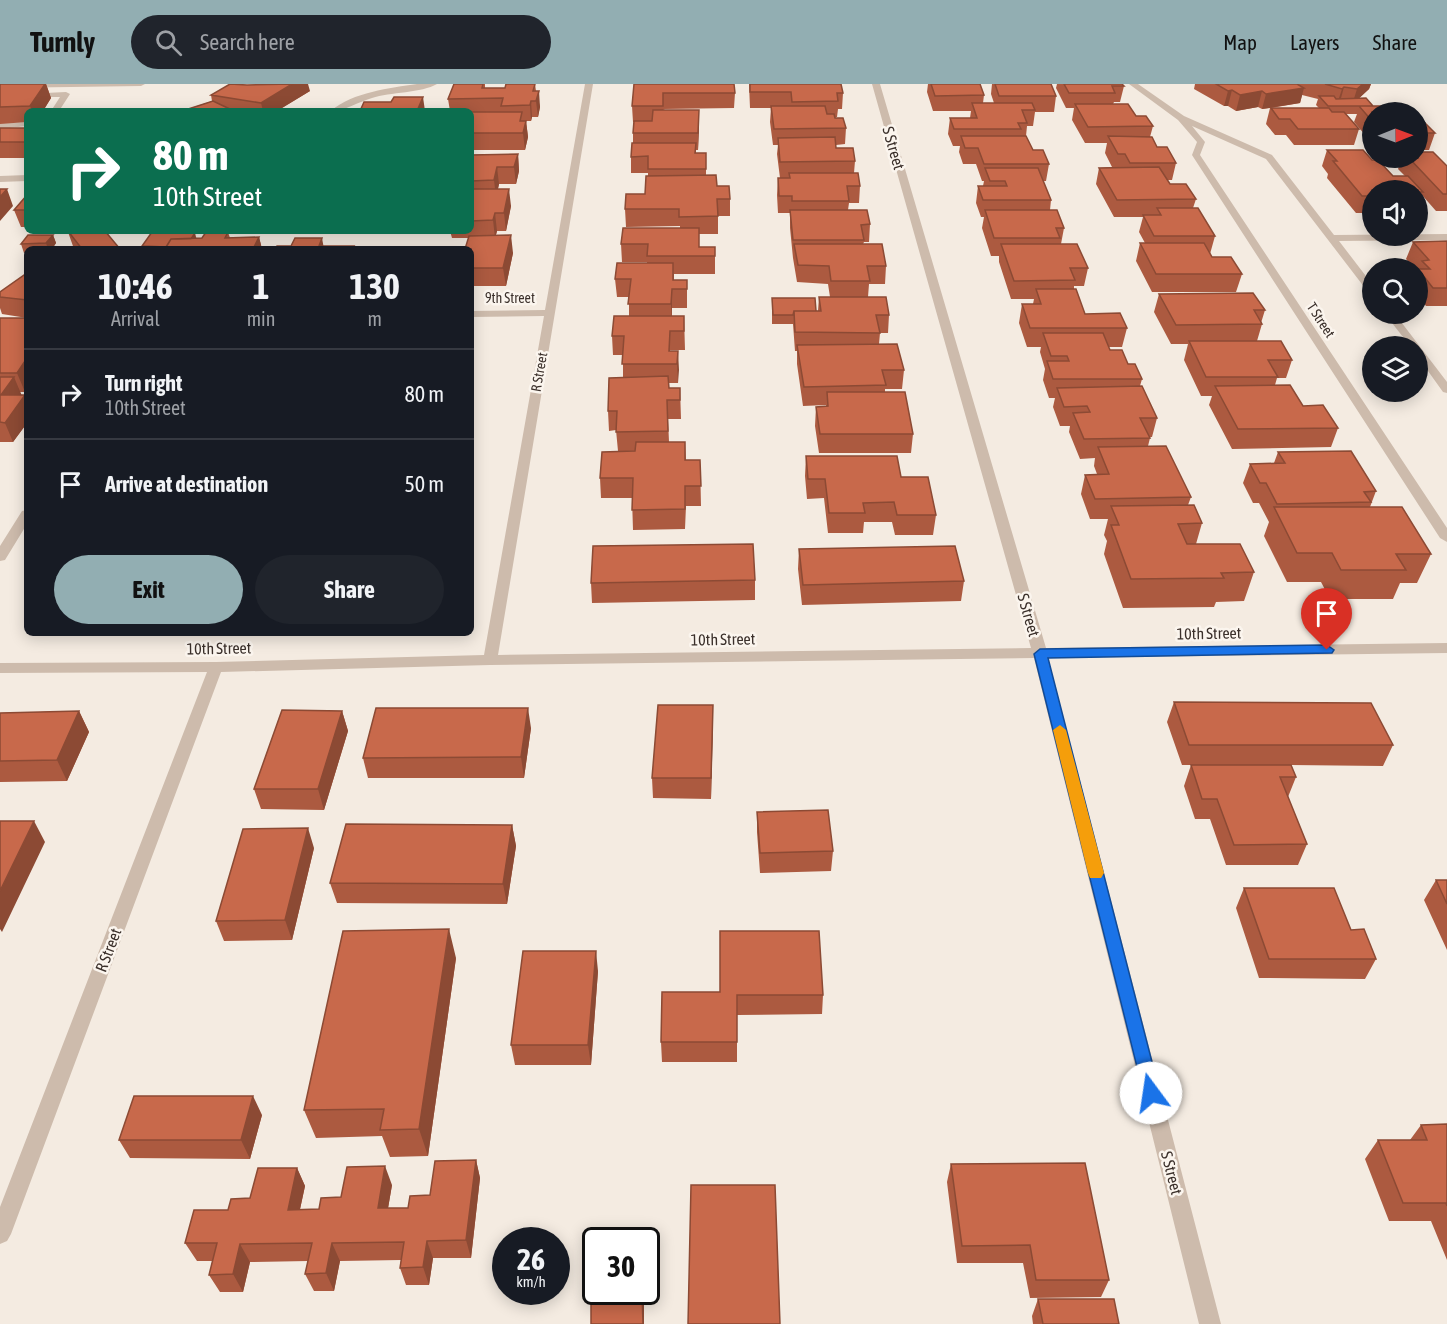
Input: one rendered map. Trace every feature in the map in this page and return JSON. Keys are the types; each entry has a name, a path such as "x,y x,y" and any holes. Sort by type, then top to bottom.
{"street":[{"path":"0,86 141,84"},
{"path":"340,108 389,91 433,84"},
{"name":"R Street","path":"490,660 589,84"},
{"name":"S Street","path":"876,84 1040,654 1210,1324"},
{"name":"T Street","path":"1133,84 1181,118 1269,156 1362,276"},
{"path":"33,95 66,94 57,108"},
{"name":"T Street","path":"1181,118 1201,142 1196,155 1447,538"},
{"path":"0,126 24,124"},
{"path":"0,178 24,178"},
{"path":"1334,238 1447,237"},
{"name":"9th Street","path":"474,314 549,313"},
{"path":"1398,324 1407,336"},
{"path":"1428,364 1447,390"},
{"path":"0,557 24,519"},
{"name":"10th Street","path":"0,668 216,667 490,660 1447,648"},
{"name":"R Street","path":"0,1234 216,667"}],"building":[{"path":"0,84 45,84 30,106 0,107"},
{"path":"230,84 292,84 261,103 211,95"},
{"path":"454,84 483,84 482,88 505,88 506,84 535,84 533,91 539,91 536,101 531,101 530,105 501,106 503,98 448,99"},
{"path":"634,84 734,84 735,93 663,93 663,106 632,106"},
{"path":"750,84 841,84 843,93 837,93 838,101 792,102 791,92 750,92"},
{"path":"931,84 980,84 984,95 935,96"},
{"path":"995,84 1051,84 1056,96 999,96"},
{"path":"1064,84 1122,84 1124,86 1112,86 1115,93 1069,93"},
{"path":"1216,84 1297,84 1304,88 1266,94 1262,91 1240,95"},
{"path":"1325,84 1363,84 1357,89 1344,87 1342,89"},
{"path":"1319,96 1334,96 1336,99 1366,98 1370,102 1362,102 1362,106 1328,106"},
{"path":"394,97 423,97 418,108 361,108 364,102 391,102"},
{"path":"213,101 228,108 191,108"},
{"path":"972,103 1032,103 1035,110 1022,110 1027,123 1018,123 1021,129 954,129 950,118 977,118"},
{"path":"1075,104 1128,104 1136,116 1146,116 1153,126 1088,127"},
{"path":"771,106 825,106 827,114 834,114 835,118 843,118 846,128 774,129"},
{"path":"1271,108 1329,108 1332,112 1344,112 1359,129 1298,129 1290,119 1279,119"},
{"path":"653,110 699,110 698,133 633,133 634,121 652,121"},
{"path":"474,112 522,112 520,121 526,121 523,133 474,133"},
{"path":"1428,126 1435,133 1428,133"},
{"path":"0,128 24,128 24,142 0,142"},
{"path":"961,136 1026,136 1033,150 1043,150 1049,164 984,164 978,148 965,148"},
{"path":"1108,136 1152,137 1157,147 1167,147 1176,163 1130,163 1125,154 1118,154"},
{"path":"835,137 836,148 853,148 855,161 780,162 778,138"},
{"path":"632,143 696,143 695,153 706,153 706,169 648,169 648,156 631,157"},
{"path":"1327,150 1362,150 1362,168 1386,168 1393,176 1408,176 1412,180 1362,180 1362,196 1333,161 1337,161"},
{"path":"1428,152 1433,152 1447,166 1447,194 1443,194 1418,168 1428,168"},
{"path":"518,154 514,167 497,167 494,180 474,181 474,155"},
{"path":"1159,167 1170,184 1186,184 1196,199 1117,200 1099,168"},
{"path":"985,168 1038,168 1051,200 983,200 978,186 1007,186 1005,181 990,181"},
{"path":"789,173 858,173 860,186 847,186 849,201 792,201 792,196 779,196 778,178 790,178"},
{"path":"716,175 717,186 729,186 730,199 717,199 718,216 679,217 679,209 625,209 626,194 645,194 646,176"},
{"path":"0,189 7,189 0,197"},
{"path":"474,189 509,189 504,213 495,213 493,220 474,221"},
{"path":"24,198 24,210 14,210"},
{"path":"1157,208 1198,208 1215,236 1154,236 1143,215 1161,215"},
{"path":"790,210 867,210 870,224 861,225 864,240 793,240"},
{"path":"985,210 1057,210 1064,228 1056,228 1060,238 994,238"},
{"path":"623,228 699,228 699,247 715,247 715,256 647,256 648,244 621,244"},
{"path":"70,234 108,234 118,246 80,246"},
{"path":"151,234 194,234 191,239 171,239 167,246 142,246"},
{"path":"205,234 227,234 225,238 259,237 254,246 167,246 171,239 202,238"},
{"path":"28,235 53,235 46,243 21,244"},
{"path":"511,235 503,268 474,268 474,246 466,246 469,236"},
{"path":"295,238 322,238 319,246 291,246"},
{"path":"1447,241 1447,288 1433,288 1428,282 1429,260 1417,246 1428,246 1428,242"},
{"path":"1140,243 1204,243 1212,257 1231,257 1242,274 1156,274"},
{"path":"794,244 882,244 886,266 867,266 870,281 831,281 829,266 798,265"},
{"path":"1001,244 1077,244 1088,268 1070,268 1075,280 1014,281"},
{"path":"617,263 673,263 673,280 687,280 687,289 672,289 671,304 628,304 631,279 615,279"},
{"path":"24,275 24,300 0,297 0,292"},
{"path":"1036,289 1076,289 1085,314 1120,313 1127,328 1030,328 1022,304 1041,304"},
{"path":"1253,293 1265,310 1254,310 1262,324 1176,325 1159,294"},
{"path":"819,297 886,297 889,315 876,315 880,333 795,332 794,311 821,311"},
{"path":"772,298 815,298 816,311 794,311 793,315 773,315"},
{"path":"614,316 684,316 684,331 670,331 669,351 678,351 677,364 622,364 624,336 612,336"},
{"path":"0,318 24,318 24,362 17,373 0,373"},
{"path":"1043,333 1103,333 1110,350 1122,350 1128,364 1135,364 1142,379 1053,379 1047,361 1069,361 1067,356 1051,356"},
{"path":"1189,341 1281,341 1292,360 1268,360 1278,377 1206,377"},
{"path":"897,344 904,370 882,370 886,385 804,387 797,345"},
{"path":"668,376 669,388 680,388 680,400 667,400 668,431 616,432 617,411 608,411 609,378"},
{"path":"0,377 14,377 1,395 24,396 5,423 0,422"},
{"path":"1290,385 1303,406 1323,405 1338,428 1238,429 1215,386"},
{"path":"1142,386 1157,418 1140,418 1150,438 1084,439 1073,413 1090,412 1087,406 1064,407 1057,388"},
{"path":"827,392 905,392 913,434 820,434 816,407 828,406"},
{"path":"636,442 685,442 685,460 700,460 701,486 685,486 685,509 632,510 633,478 600,478 602,452 635,451"},
{"path":"1166,446 1191,497 1095,499 1085,475 1109,474 1098,447"},
{"path":"1351,451 1376,491 1364,492 1371,502 1277,504 1266,483 1260,483 1250,464 1285,463 1278,452"},
{"path":"806,456 897,456 901,477 928,477 936,515 897,515 894,502 863,503 865,513 829,513 825,479 808,479"},
{"path":"1194,505 1202,523 1178,524 1187,544 1240,544 1254,572 1221,573 1224,578 1131,579 1111,525 1119,525 1111,506"},
{"path":"1274,507 1402,507 1431,554 1396,554 1406,570 1341,570 1332,553 1297,553"},
{"path":"753,544 755,580 591,583 593,546"},
{"path":"955,546 964,581 803,585 799,549"},
{"path":"1174,702 1371,703 1393,745 1189,745"},
{"path":"658,705 713,705 711,778 652,778"},
{"path":"376,708 528,708 521,757 363,758"},
{"path":"282,710 342,711 318,789 254,789"},
{"path":"79,711 57,760 0,761 0,713"},
{"path":"1191,765 1291,765 1296,777 1280,777 1307,844 1234,845 1217,799 1202,799"},
{"path":"828,810 833,851 760,853 757,812"},
{"path":"0,821 34,821 0,891"},
{"path":"346,824 512,825 503,884 330,883"},
{"path":"308,828 285,920 216,921 243,829"},
{"path":"1436,880 1447,880 1447,904"},
{"path":"1244,888 1334,888 1351,930 1364,929 1376,959 1269,959"},
{"path":"449,929 419,1129 380,1130 384,1109 304,1110 343,931"},
{"path":"720,931 819,931 823,995 737,995 737,1042 661,1042 662,992 720,992"},
{"path":"523,951 596,951 588,1045 511,1045"},
{"path":"134,1096 253,1096 241,1140 119,1140"},
{"path":"1447,1124 1447,1206 1446,1203 1403,1203 1378,1140 1427,1140 1421,1125"},
{"path":"476,1160 466,1240 427,1241 423,1267 400,1268 404,1242 332,1243 326,1273 305,1274 312,1243 240,1244 233,1274 209,1275 217,1243 185,1243 194,1210 228,1210 231,1199 250,1198 258,1168 297,1168 288,1210 319,1209 321,1198 341,1197 347,1167 385,1166 378,1208 408,1208 410,1196 430,1195 435,1161"},
{"path":"1085,1163 1109,1280 1036,1280 1030,1245 962,1246 951,1164"},
{"path":"691,1185 775,1185 780,1324 688,1324"},
{"path":"1038,1299 1114,1299 1119,1324 1043,1324"},
{"path":"591,1305 642,1305 643,1324 591,1324"}],"slow traffic":[{"path":"1060,730 1096,873"}],"route":[{"path":"1151,1093 1040,654 1327,650"}]}
